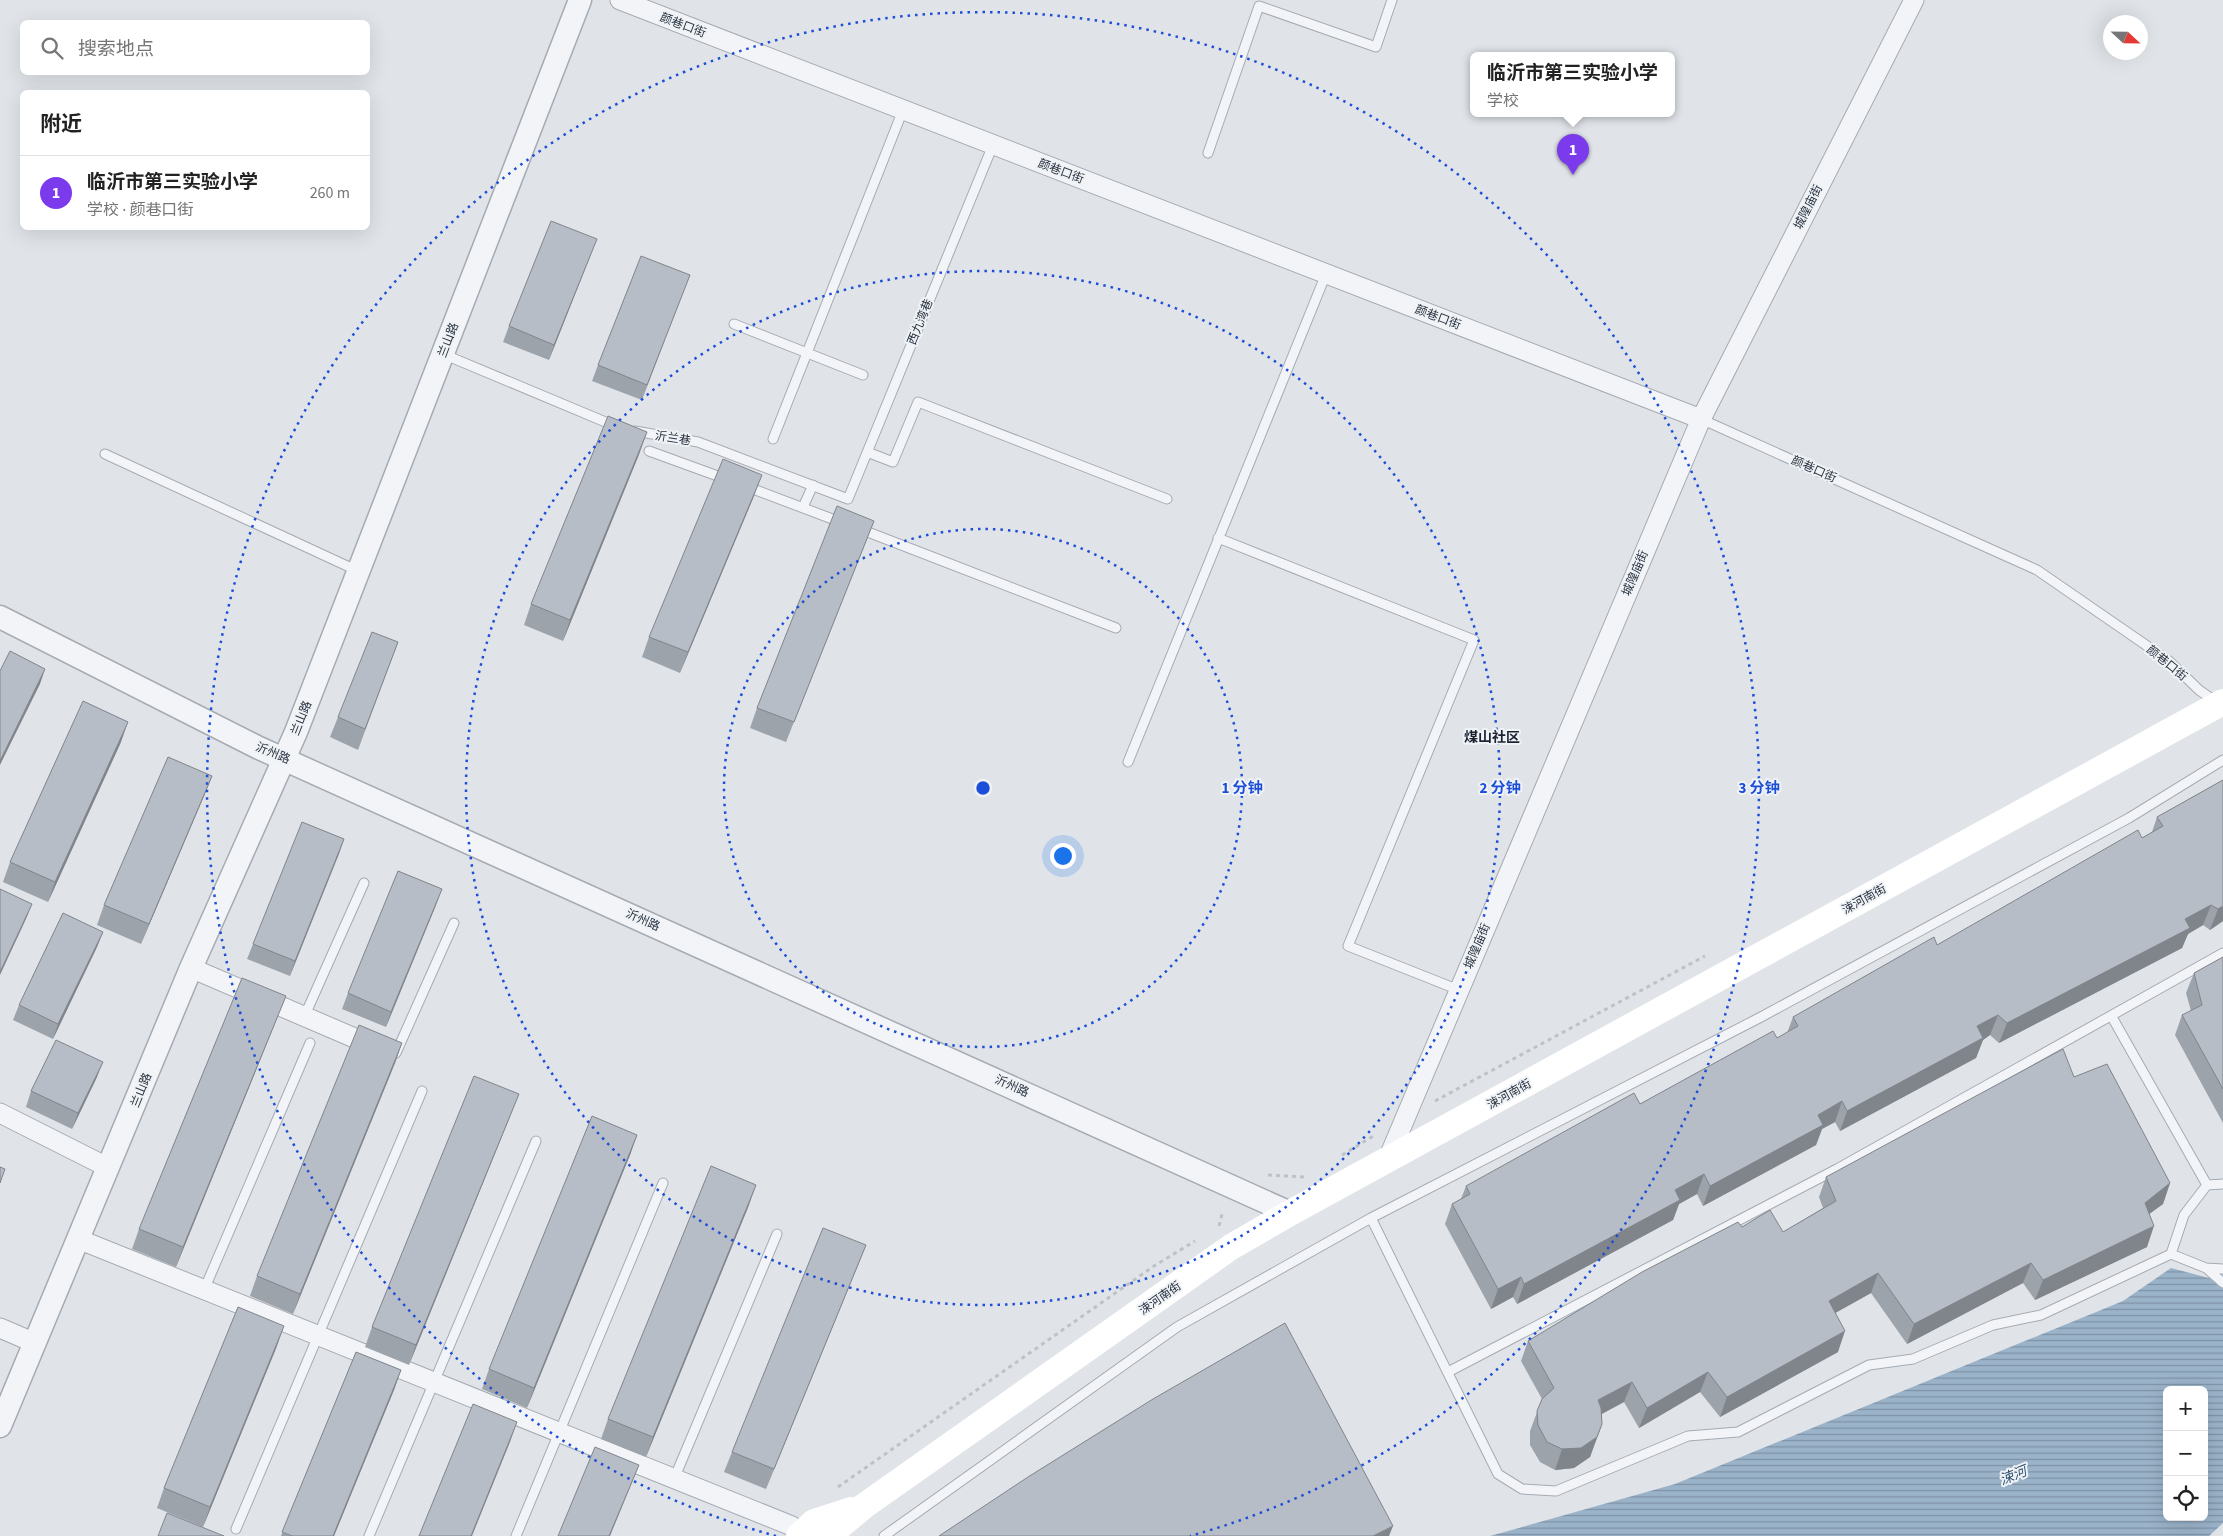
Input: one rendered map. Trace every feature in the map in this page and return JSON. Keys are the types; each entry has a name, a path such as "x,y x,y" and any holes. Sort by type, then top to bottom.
{"main road":[{"name":"涑河南街","path":"828,1536 864,1506 1232,1248 1290,1213 2222,704"},
{"path":"795,1531 814,1522 864,1506"},
{"path":"840,1536 864,1506"}],"street":[{"name":"兰山路","path":"0,1426 191,968 285,758 580,0"},
{"name":"颜巷口街","path":"620,0 1700,419"},
{"name":"城隍庙街","path":"1387,1161 1700,419 1914,0"},
{"name":"沂州路","path":"0,617 260,748 1290,1213"},
{"path":"191,968 395,1056"},
{"path":"0,1113 109,1168"},
{"path":"78,1239 674,1479 795,1531"},
{"path":"0,1328 35,1343"}],"lane":[{"path":"1208,154 1259,6 1376,47 1392,0"},
{"path":"774,439 903,110"},
{"name":"西九湾巷","path":"848,499 993,144"},
{"path":"1128,762 1326,274"},
{"path":"734,324 862,376"},
{"name":"沂兰巷","path":"442,354 626,430 698,442 848,499"},
{"path":"867,452 893,462 918,402 1166,499"},
{"name":"颜巷口街","path":"1700,419 2037,570 2169,661 2199,690 2222,704"},
{"path":"649,451 1116,628"},
{"path":"106,454 358,571"},
{"path":"803,508 813,485"},
{"path":"1218,538 1474,640 1348,946 1459,990"},
{"path":"884,1536 1177,1327 1371,1218 1761,1017 2129,818 2223,760"},
{"path":"305,1016 364,883"},
{"path":"395,1056 454,923"},
{"path":"1448,1372 1838,1169 2112,1017 2223,952"},
{"path":"2112,1017 2207,1185"},
{"path":"204,1290 310,1043"},
{"path":"236,1529 422,1091"},
{"path":"369,1536 536,1140"},
{"path":"516,1536 663,1183"},
{"path":"1371,1218 1498,1474 1522,1488 1556,1491 1688,1436 1738,1432 1869,1365 1914,1359 1993,1325 2040,1315 2171,1254 2184,1215 2207,1185 2223,1184"},
{"path":"674,1479 777,1234"},
{"path":"2171,1254 2206,1268 2223,1269"},
{"path":"2206,1268 2223,1283"}],"path":[{"path":"1211,1231 1219,1226 1222,1214"},
{"path":"834,1490 1154,1266 1203,1236"}],"water":[{"name":"涑河","path":"2171,1268 2209,1278 2223,1278 2223,1523 2209,1536 1490,1536 1675,1484 2123,1301"}],"building":[{"path":"551,221 597,239 554,345 509,326"},
{"path":"641,256 690,275 647,385 598,365"},
{"path":"608,416 647,432 570,620 531,604"},
{"path":"723,459 762,475 688,652 649,637"},
{"path":"837,506 874,521 794,722 757,708"},
{"path":"372,632 398,642 365,729 338,717"},
{"path":"10,651 45,669 0,761 0,671"},
{"path":"83,701 128,722 55,882 10,862"},
{"path":"168,757 212,776 149,924 104,905"},
{"path":"2223,780 2223,906 2218,909 2211,905 2185,919 2190,928 2007,1023 1998,1015 1977,1026 1983,1038 1847,1111 1842,1101 1818,1115 1823,1125 1710,1186 1704,1174 1675,1190 1680,1200 1524,1284 1521,1277 1498,1289 1452,1204 1470,1194 1466,1186 1634,1093 1640,1104 1773,1031 1777,1038 1798,1026 1793,1017 1934,937 1937,945 2138,830 2142,838 2163,826 2157,817"},
{"path":"302,822 344,839 295,961 253,944"},
{"path":"398,871 442,889 391,1012 348,993"},
{"path":"0,889 32,904 0,972"},
{"path":"63,913 103,932 58,1024 19,1005"},
{"path":"2223,957 2223,1089 2182,1015 2202,1005 2194,973"},
{"path":"242,978 286,996 183,1247 139,1229"},
{"path":"359,1025 402,1043 300,1294 257,1276"},
{"path":"56,1040 103,1062 78,1113 31,1091"},
{"path":"2063,1049 2074,1077 2107,1064 2170,1183 2145,1203 2154,1226 2043,1280 2031,1263 1914,1324 1878,1273 1829,1301 1845,1331 1727,1397 1708,1372 1647,1408 1632,1382 1598,1400 1601,1408 1602,1424 1597,1437 1581,1448 1562,1449 1547,1442 1538,1425 1537,1411 1542,1399 1554,1388 1528,1341 1642,1272 1738,1222 1742,1227 1770,1210 1783,1232 1836,1201 1826,1177"},
{"path":"474,1076 519,1094 416,1345 372,1327"},
{"path":"592,1116 637,1135 534,1388 489,1369"},
{"path":"711,1166 756,1185 653,1437 608,1419"},
{"path":"0,1167 5,1169 0,1183"},
{"path":"823,1228 866,1245 774,1469 732,1452"},
{"path":"238,1307 284,1326 210,1507 164,1488"},
{"path":"1285,1323 1393,1526 1373,1536 939,1536 1028,1477 1153,1399"},
{"path":"356,1352 401,1370 333,1536 292,1536 282,1532"},
{"path":"473,1404 517,1422 471,1536 419,1536"},
{"path":"595,1447 639,1465 609,1536 558,1536"},
{"path":"167,1513 224,1536 158,1536"}],"place":[{"name":"临沂市第三实验小学","path":"1573,175"}],"district":[{"name":"煤山社区","path":"1492,737"}]}
